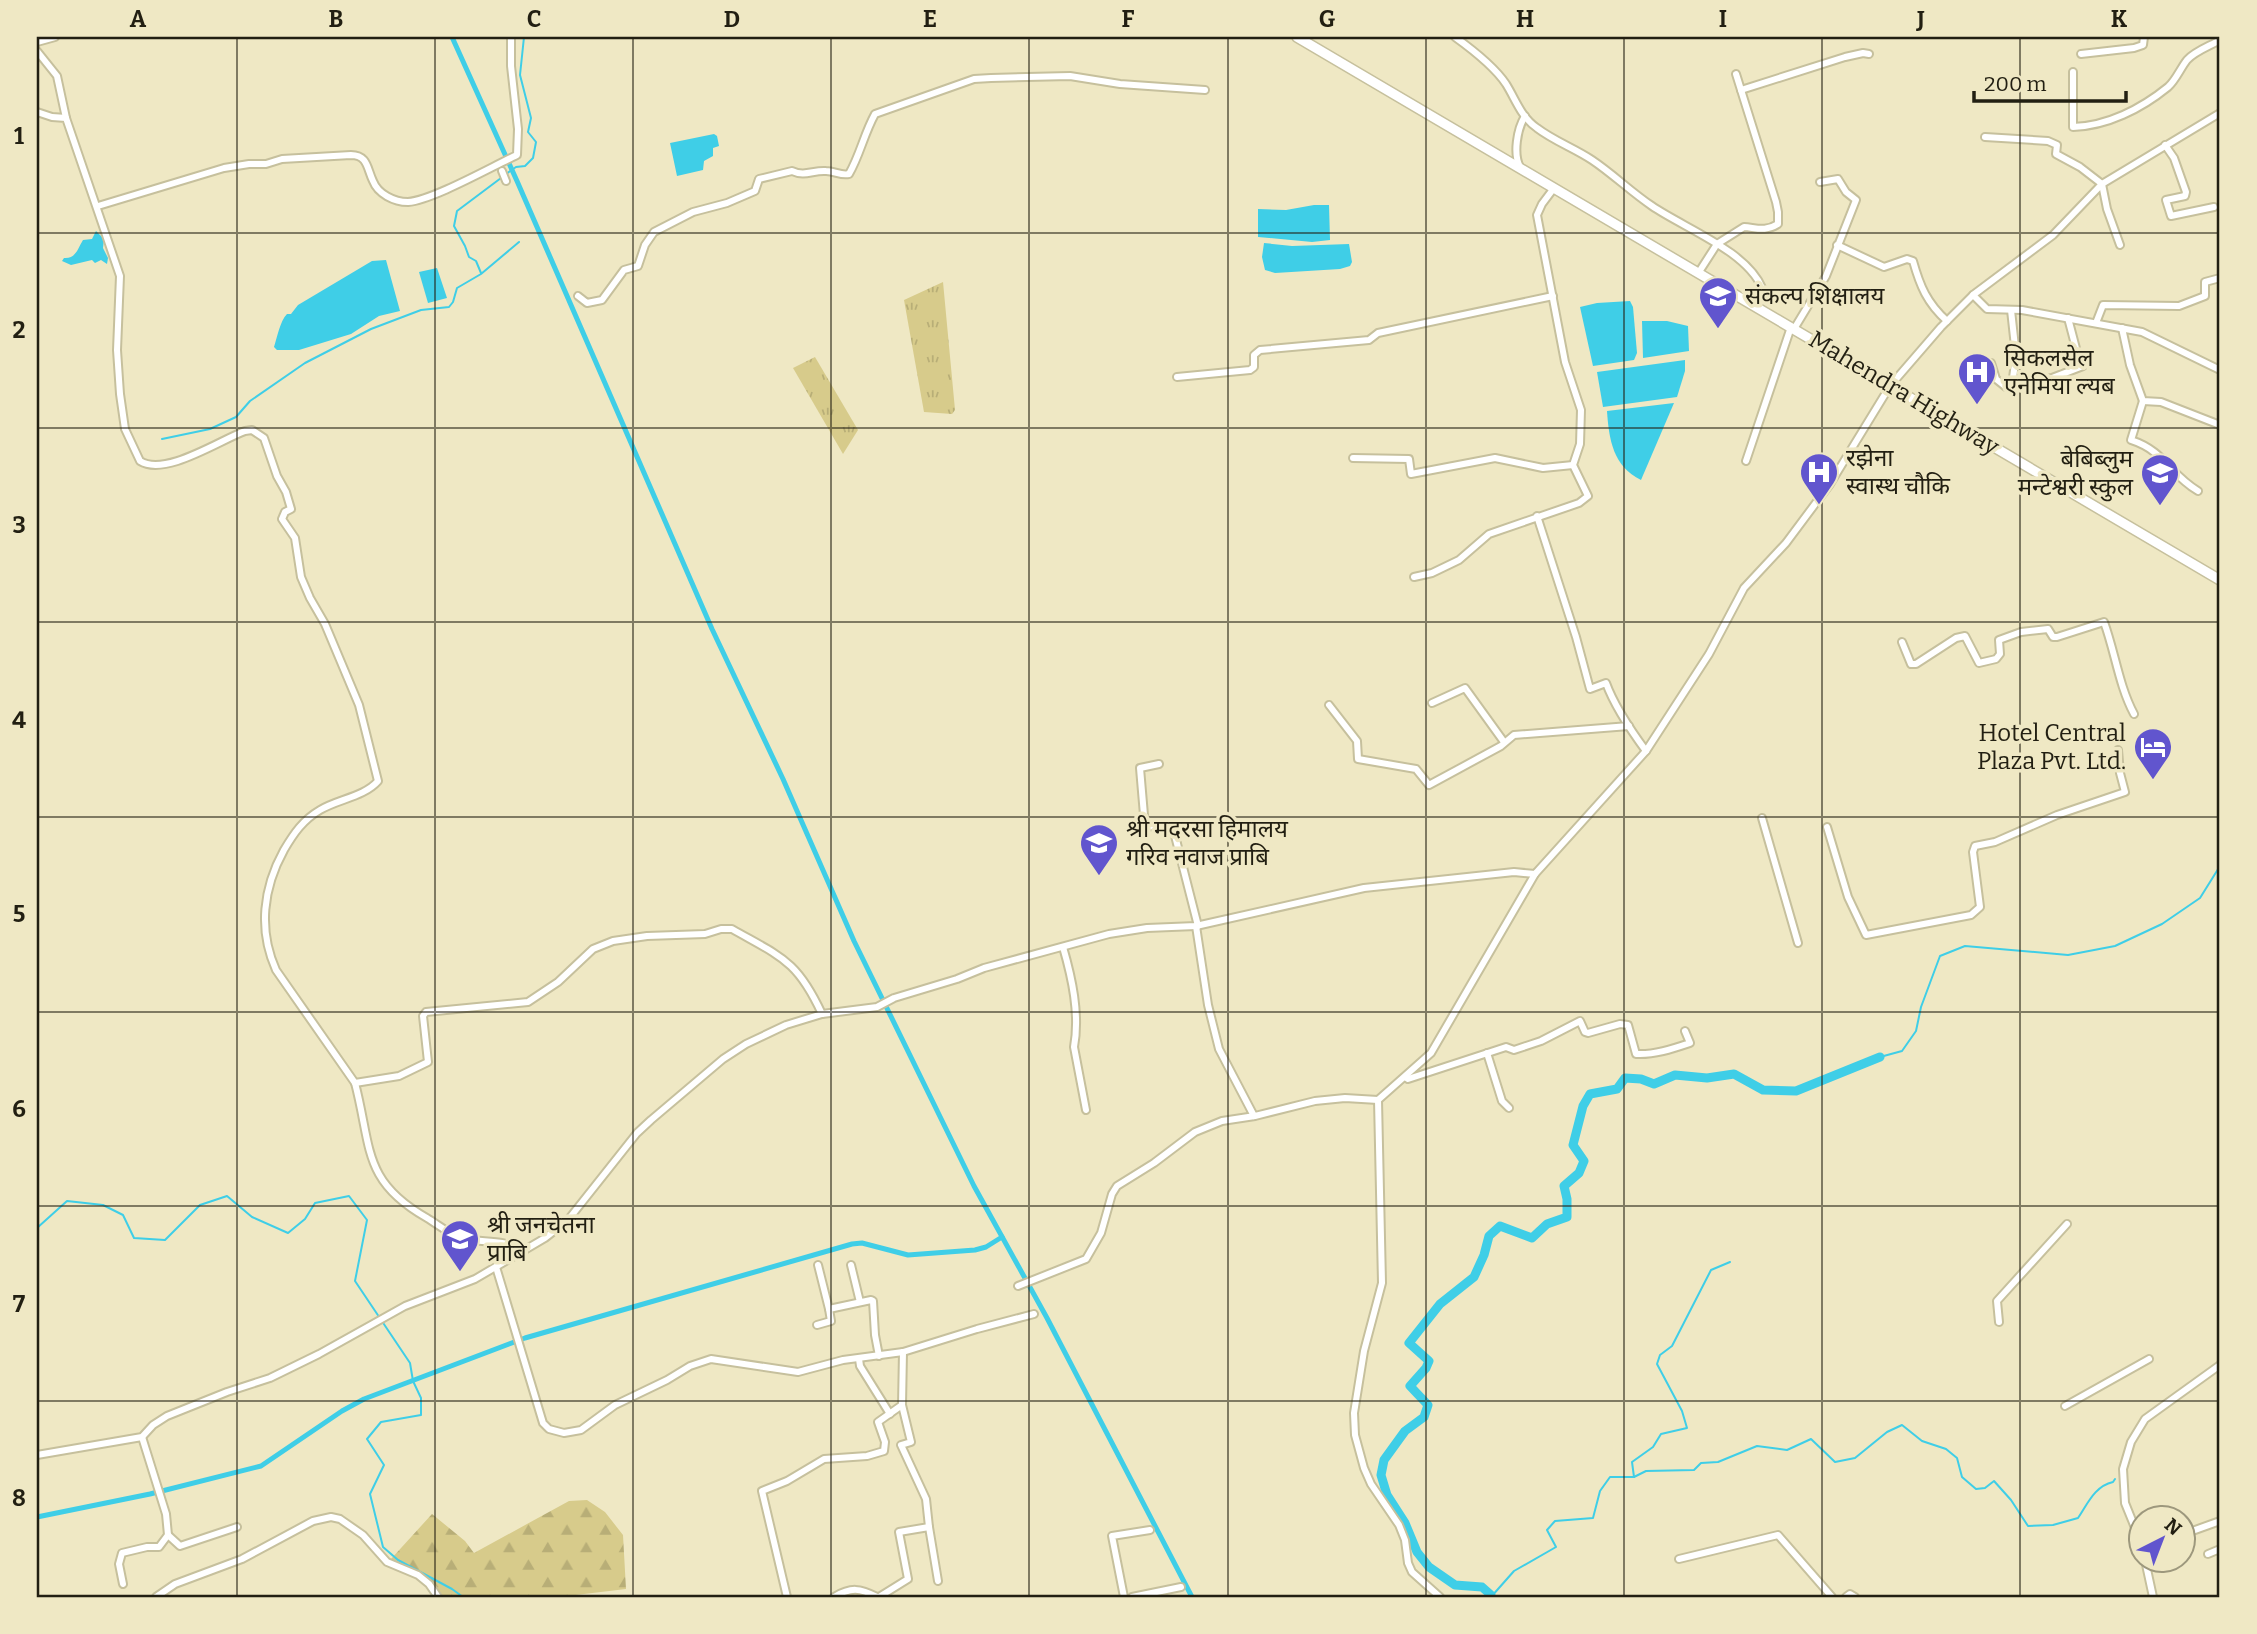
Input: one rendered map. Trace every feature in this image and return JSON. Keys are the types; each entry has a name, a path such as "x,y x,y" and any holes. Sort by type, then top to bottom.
{"highway":[{"name":"Mahendra Highway","path":"1297,37 2220,580"}],"street":[{"path":"37,42 55,37"},
{"path":"98,206 224,168 266,164 282,159 351,155 363,158 377,188 392,199 409,202 429,197 517,155 518,129 511,66 511,37"},
{"path":"1455,37 1497,73 1525,116 1538,129 1593,160 1651,206 1685,228 1717,244 1745,265 1762,288 1755,305"},
{"path":"2081,54 2134,48 2143,45 2144,37"},
{"path":"2073,72 2073,127 2085,127 2132,111 2150,100 2170,85 2189,58 2220,40"},
{"path":"37,51 57,76 66,118 120,276 117,350 120,394 125,429 140,461 154,465 180,460 230,436 253,430 264,438 291,506 282,519 295,538 302,577 359,705 378,781 369,789 320,810 299,826 274,869 264,913 271,957 276,970 355,1083 369,1152 388,1189 412,1209 460,1238 505,1242 520,1252"},
{"path":"1741,90 1845,57 1869,54"},
{"path":"1699,272 1717,244 1744,227 1755,230 1778,223 1779,212 1736,74"},
{"path":"578,296 587,303 602,300 624,270 638,266 645,245 654,232 693,212 727,203 755,191 759,179 792,171 801,175 824,170 845,176 849,174 857,158 860,142 875,114 905,101 974,79 1006,77 1070,76 1120,85 1205,90"},
{"path":"37,112 66,118"},
{"path":"1020,1286 1086,1259 1101,1233 1107,1218 1107,1208 1117,1186 1154,1163 1195,1132 1222,1121 1315,1101 1345,1098 1378,1100 1431,1053 1535,874 1646,751 1709,654 1744,588 1786,542 1830,484 1890,386 1972,295 2053,234 2102,184 2220,113"},
{"path":"1521,169 1516,159 1518,130 1525,116"},
{"path":"1984,137 2048,141 2056,145 2056,154 2080,167 2102,184 2107,209 2120,245"},
{"path":"2165,145 2174,158 2186,192 2185,195 2166,200 2171,216 2214,207"},
{"path":"502,171 506,181"},
{"path":"1745,461 1792,328 1826,276 1856,200 1846,192 1838,179 1819,182"},
{"path":"1414,577 1432,573 1459,560 1489,534 1579,503 1588,496 1573,464 1580,444 1581,410 1565,362 1537,215 1554,188"},
{"path":"1837,244 1884,267 1907,259 1913,261 1920,286 1930,305 1947,321"},
{"path":"2096,323 2103,305 2179,306 2205,296 2205,282 2220,278"},
{"path":"1972,295 1987,309 2068,318 2142,332 2220,370"},
{"path":"1177,377 1250,370 1254,367 1254,355 1260,350 1369,340 1378,333 1553,296"},
{"path":"1991,363 1996,379 2006,387 2012,385 2017,356 2011,310"},
{"path":"2013,381 2052,378 2083,366 2068,318"},
{"path":"2122,328 2130,365 2143,401 2131,440 2147,445 2163,458 2181,481 2198,491"},
{"path":"2143,401 2161,401 2220,425"},
{"path":"1353,458 1409,459 1412,474 1495,458 1543,468 1573,464"},
{"path":"1537,516 1590,689 1606,682 1612,698 1618,703 1646,751"},
{"path":"1902,642 1911,664 1956,638 1965,636 1979,663 1996,659 2000,654 1999,640 2021,632 2048,629 2053,637 2057,637 2104,622 2126,699 2134,714"},
{"path":"1432,702 1465,688 1504,743"},
{"path":"1329,705 1357,741 1358,760 1416,769 1429,785 1514,735 1629,726"},
{"path":"1826,827 1848,897 1866,935 1971,915 1980,907 1973,852 1975,846 1995,842 2057,815 2125,792 2118,750"},
{"path":"1159,764 1140,768 1145,827 1172,824 1197,926 1208,1005 1219,1049 1254,1116"},
{"path":"1762,818 1798,943"},
{"path":"37,1455 142,1437 153,1425 167,1416 270,1378 405,1306 475,1279 496,1267 557,1230 638,1133 723,1059 768,1033 822,1014 877,1007 894,998 984,968 1133,930 1197,926 1364,888 1501,873 1535,874"},
{"path":"355,1083 399,1076 428,1062 423,1016 426,1012 528,1002 558,982 593,949 630,938 705,934 732,929 788,961 802,976 822,1014"},
{"path":"1063,947 1074,991 1074,1047 1086,1110"},
{"path":"1405,1077 1416,1078 1433,1069 1457,1064 1506,1046 1514,1050 1541,1041 1580,1021 1588,1033 1620,1024 1629,1025 1636,1054 1656,1053 1690,1043 1685,1031"},
{"path":"1487,1054 1502,1101 1509,1108"},
{"path":"1378,1100 1382,1283 1364,1351 1354,1413 1355,1435 1371,1484 1399,1525 1405,1539 1412,1572 1440,1597"},
{"path":"1999,1322 1997,1301 2067,1224"},
{"path":"817,1265 831,1321 817,1325"},
{"path":"851,1265 860,1302"},
{"path":"496,1267 543,1423 549,1429 564,1433 580,1430 615,1405 691,1366 711,1359 798,1372 844,1360 903,1352 1034,1314"},
{"path":"829,1309 871,1300 874,1304 879,1356"},
{"path":"903,1352 902,1405 911,1442 901,1445 926,1499 938,1581"},
{"path":"859,1359 860,1366 890,1414"},
{"path":"2064,1406 2149,1359"},
{"path":"2128,1511 2123,1469 2131,1442 2145,1419 2220,1365"},
{"path":"787,1597 762,1490 787,1481 824,1460 867,1456 884,1451 885,1442 878,1422 902,1405"},
{"path":"142,1437 166,1514 168,1535 180,1546 237,1527"},
{"path":"156,1597 175,1584 242,1559 313,1521 331,1517 344,1521 363,1535 387,1562 418,1575 438,1597"},
{"path":"2198,1529 2220,1521"},
{"path":"834,1597 855,1588 878,1597 908,1579 899,1532 929,1527"},
{"path":"1124,1597 1112,1536 1150,1530"},
{"path":"123,1584 118,1564 122,1553 159,1547 168,1535"},
{"path":"1679,1559 1778,1535 1832,1597"},
{"path":"2208,1555 2220,1549"},
{"path":"2148,1574 2153,1597"},
{"path":"1132,1597 1181,1587"},
{"path":"1846,1597 1850,1594 1855,1597"}],"green space":[{"path":"943,282 955,410 952,414 924,412 904,300"},
{"path":"815,357 858,430 843,454 793,368"},
{"path":"587,1500 605,1512 623,1535 626,1589 559,1597 441,1597 423,1575 391,1559 432,1514 465,1541 474,1553 569,1501"}],"water":[{"path":"714,134 719,146 713,148 713,156 704,161 703,170 677,176 670,143"},
{"path":"1329,205 1330,240 1312,242 1258,237 1258,209 1286,210"},
{"path":"96,231 104,239 107,264 101,260 71,265 62,261 74,255 83,240 92,239"},
{"path":"1264,243 1292,246 1349,244 1352,262 1350,266 1340,269 1275,273 1265,270 1262,257"},
{"path":"386,260 400,311 379,316 351,334 299,350 277,350 274,347 285,317 298,305 372,261"},
{"path":"437,268 447,298 428,303 419,272"},
{"path":"1630,301 1633,307 1637,353 1634,360 1593,366 1580,307"},
{"path":"1642,321 1667,321 1688,326 1689,351 1643,358"},
{"path":"1685,360 1685,371 1677,397 1603,407 1597,372"},
{"path":"1674,403 1641,480 1618,460 1611,442 1607,411"}],"waterway":[{"path":"452,37 712,629 783,779 854,941 974,1186 1047,1318 1192,1597"},
{"path":"506,174 516,167 525,166 533,158 536,142 528,132 531,118 520,75 524,37"},
{"path":"481,273 476,261 469,257 454,226 457,211 501,178"},
{"path":"162,439 210,429 236,417 250,401 305,363 371,329 421,310 449,307 457,288 481,274 519,242"},
{"path":"1880,1057 1902,1051 1916,1031 1921,1007 1940,956 1965,946 2068,955 2115,946 2162,924 2200,898 2220,866"},
{"path":"1491,1595 1482,1587 1455,1585 1429,1567 1417,1552 1405,1523 1387,1495 1381,1475 1384,1460 1405,1431 1424,1417 1428,1405 1410,1386 1429,1361 1409,1343 1440,1304 1474,1277 1489,1236 1500,1226 1532,1238 1547,1224 1567,1217 1564,1186 1579,1173 1584,1161 1573,1145 1583,1106 1590,1094 1617,1089 1625,1078 1641,1079 1654,1084 1675,1075 1707,1078 1734,1074 1763,1090 1796,1091 1880,1057"},
{"path":"37,1228 67,1201 103,1205 123,1215 134,1238 165,1240 200,1205 227,1196 252,1217 288,1233 305,1219 315,1203 349,1196 367,1220 355,1281 410,1363 413,1381 421,1398 421,1415 381,1422 367,1439 384,1465 370,1494 383,1547 398,1560 463,1597"},
{"path":"37,1517 150,1494 261,1466 364,1399 525,1338 852,1244 862,1243 908,1255 975,1250 1002,1237"},
{"path":"1491,1597 1514,1571 1556,1547 1547,1530 1555,1521 1593,1518 1600,1491 1610,1477 1634,1477 1632,1462 1653,1447 1661,1434 1687,1428 1682,1411 1657,1364 1660,1355 1672,1346 1711,1270 1730,1262"},
{"path":"1634,1477 1646,1471 1694,1470 1701,1463 1718,1462 1757,1446 1787,1450 1811,1439 1835,1462 1855,1458 1887,1432 1902,1425 1922,1441 1946,1449 1957,1458 1962,1477 1976,1489 1985,1488 1994,1481 2011,1500 2028,1526 2053,1525 2078,1518 2097,1491 2115,1479"}],"place":[{"name":"संकल्प शिक्षालय","path":"1718,330"},
{"name":"सिकलसेल एनेमिया ल्यब","path":"1977,406"},
{"name":"रझेना स्वास्थ चौकि","path":"1819,506"},
{"name":"बेबिब्लुम मन्टेश्वरी स्कुल","path":"2160,507"},
{"name":"Hotel Central Plaza Pvt. Ltd.","path":"2153,781"},
{"name":"श्री मदरसा हिमालय गरिव नवाज प्राबि","path":"1099,877"},
{"name":"श्री जनचेतना प्राबि","path":"460,1273"}]}
